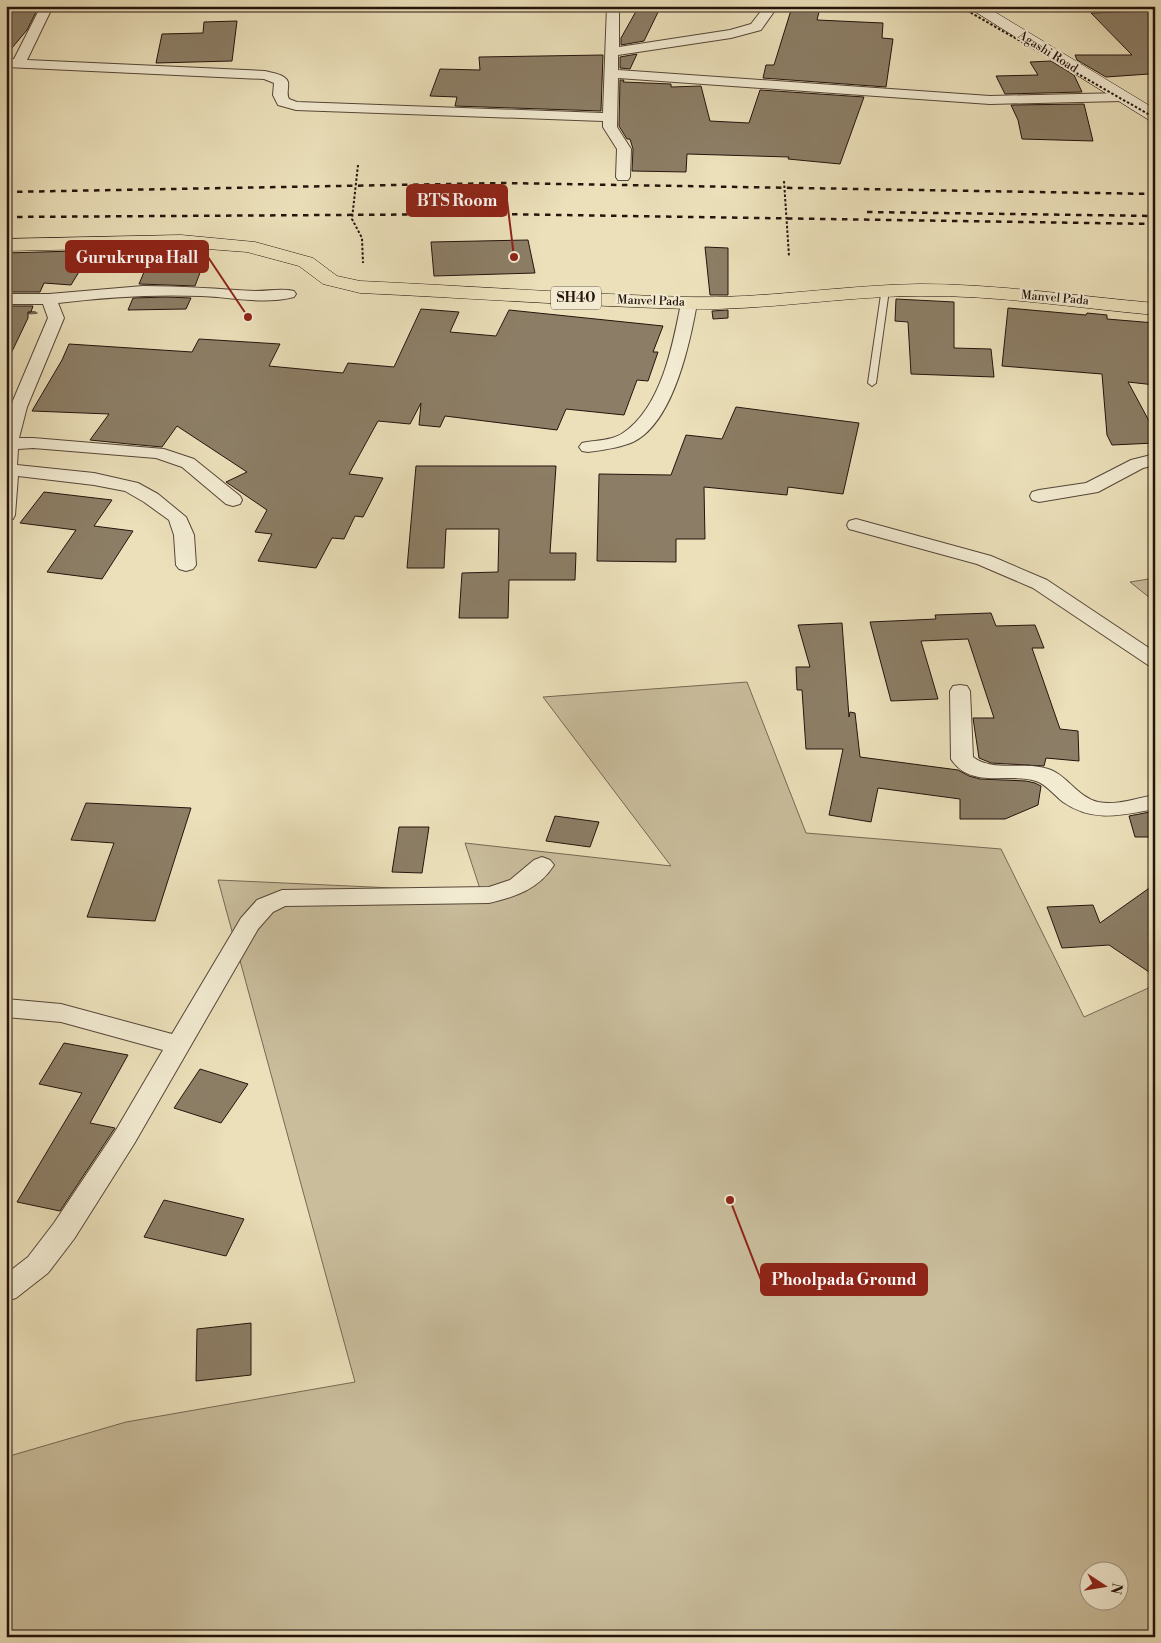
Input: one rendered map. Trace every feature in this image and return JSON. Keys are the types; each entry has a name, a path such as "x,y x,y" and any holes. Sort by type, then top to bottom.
{"main road":[{"name":"Manvel Pada","path":"6,245 181,241 248,246 306,262 330,280 360,287 689,303 723,303 885,290 998,293 1155,309"}],"street":[{"path":"47,6 12,63 265,75 276,78 281,82 280,95 283,102 305,107 611,117"},
{"path":"613,6 611,52 613,74 610,126 624,149 623,177"},
{"path":"611,52 732,34 756,27 772,6"},
{"name":"Agashi Road","path":"974,6 1155,117"},
{"path":"613,74 990,100 1122,97"},
{"path":"6,299 49,299 97,293 150,291 218,292 264,296 288,294"},
{"path":"6,515 9,503 7,469 9,444 24,389 45,349 56,318 49,299"},
{"path":"588,447 628,438 653,413 672,372 685,329 689,303"},
{"path":"9,444 33,443 158,453 188,463 232,500"},
{"path":"1039,496 1091,488 1137,464 1155,459"},
{"path":"7,469 94,479 131,487 151,498 177,517 184,535 186,565"},
{"path":"856,525 984,560 1040,584 1155,661"},
{"path":"960,691 962,759 969,766 986,771 1031,773 1046,776 1080,803 1098,809 1112,809 1155,802"},
{"path":"6,1290 38,1265 64,1231 125,1137 249,924 265,906 282,898 489,895 507,891 527,882 542,865"},
{"path":"6,1008 61,1014 180,1045"}],"lane":[{"path":"872,383 885,290"}],"path":[{"path":"959,6 1155,117"},
{"path":"358,165 352,219 362,238 363,263"},
{"path":"784,181 789,256"}],"shaded area":[{"path":"1155,578 1155,602 1130,582"},
{"path":"747,682 806,833 1001,849 1084,1017 1155,985 1155,1637 6,1637 6,1457 126,1422 355,1382 218,880 481,892 465,843 671,866 543,697"}],"building":[{"path":"6,6 39,6 27,30 6,55"},
{"path":"639,6 661,6 644,41 621,45 621,38"},
{"path":"792,7 820,8 817,20 883,23 882,38 893,39 886,87 763,78 766,65 774,65"},
{"path":"1155,11 1155,79 1149,74 1106,77 1077,60 1075,55 1132,55 1091,13"},
{"path":"237,21 232,61 156,63 162,34 203,33 204,22"},
{"path":"637,54 630,69 620,68 620,57"},
{"path":"603,55 601,111 455,106 457,97 430,96 440,69 480,70 479,57"},
{"path":"1051,61 1074,75 1082,92 1005,94 996,76 1038,75 1030,62"},
{"path":"620,80 624,80 623,82 671,84 671,87 701,86 710,121 749,123 760,90 864,97 840,164 788,159 789,157 687,154 686,172 632,171 633,149 630,139 627,139 619,126"},
{"path":"1084,104 1093,141 1022,139 1018,120 1011,105"},
{"path":"528,240 535,273 434,276 431,242"},
{"path":"705,247 728,248 728,295 710,295"},
{"path":"91,252 71,285 44,283 40,292 6,292 6,253"},
{"path":"152,253 207,254 195,286 139,284"},
{"path":"133,298 191,298 186,309 128,310"},
{"path":"896,299 954,302 954,348 991,349 994,377 911,374 908,322 895,321"},
{"path":"6,306 33,306 31,312 28,312 28,318 6,364"},
{"path":"1008,308 1107,315 1107,319 1155,323 1155,385 1128,382 1155,432 1155,443 1112,445 1107,435 1102,374 1002,366"},
{"path":"421,309 459,312 450,332 496,336 509,310 663,326 653,352 658,352 648,381 637,380 624,415 566,409 557,430 445,416 440,427 419,425 421,403 410,424 378,421 349,474 383,478 363,517 355,516 344,539 332,538 316,568 258,561 272,534 255,532 267,510 226,482 247,472 177,426 162,447 90,440 109,414 32,411 62,360 69,344 192,352 199,339 280,344 269,366 343,373 348,363 394,367"},
{"path":"728,310 728,318 713,319 712,311"},
{"path":"736,407 859,423 843,494 788,487 787,495 704,487 705,539 676,539 676,562 597,561 599,474 671,475 686,435 722,439"},
{"path":"416,466 556,466 550,553 576,553 575,580 509,580 508,618 459,618 462,573 498,572 499,529 446,529 444,568 407,568"},
{"path":"44,492 112,500 94,526 133,531 102,579 47,572 76,530 20,523"},
{"path":"991,613 996,626 1035,625 1044,648 1032,648 1060,729 1078,731 1079,761 1046,758 1044,766 991,763 979,758 973,718 994,718 968,639 921,641 938,699 891,701 870,622 936,619 935,615"},
{"path":"842,623 849,717 850,712 855,713 860,757 958,770 980,779 1035,783 1041,786 1038,805 1005,819 960,819 960,799 878,788 871,822 829,815 843,749 806,749 802,690 797,690 796,667 810,667 798,625"},
{"path":"86,803 191,808 155,921 87,917 114,843 71,840"},
{"path":"1155,811 1155,837 1135,837 1129,816"},
{"path":"555,816 599,822 590,847 546,841"},
{"path":"399,827 429,827 422,873 392,872"},
{"path":"1155,884 1155,976 1109,945 1062,948 1047,907 1093,905 1100,923"},
{"path":"64,1043 128,1055 90,1123 115,1128 60,1211 17,1202 82,1093 39,1084"},
{"path":"200,1069 248,1084 221,1123 174,1108"},
{"path":"164,1200 244,1219 226,1256 144,1237"},
{"path":"251,1323 251,1375 196,1381 197,1329"}],"waterway":[{"path":"18,313 35,313"}],"railway":[{"path":"6,192 503,183 1155,194"},
{"path":"867,212 1155,216"},
{"path":"6,217 494,214 1155,224"}],"place":[{"name":"BTS Room","path":"514,257"},
{"name":"Gurukrupa Hall","path":"248,317"},
{"name":"Phoolpada Ground","path":"730,1200"}]}
